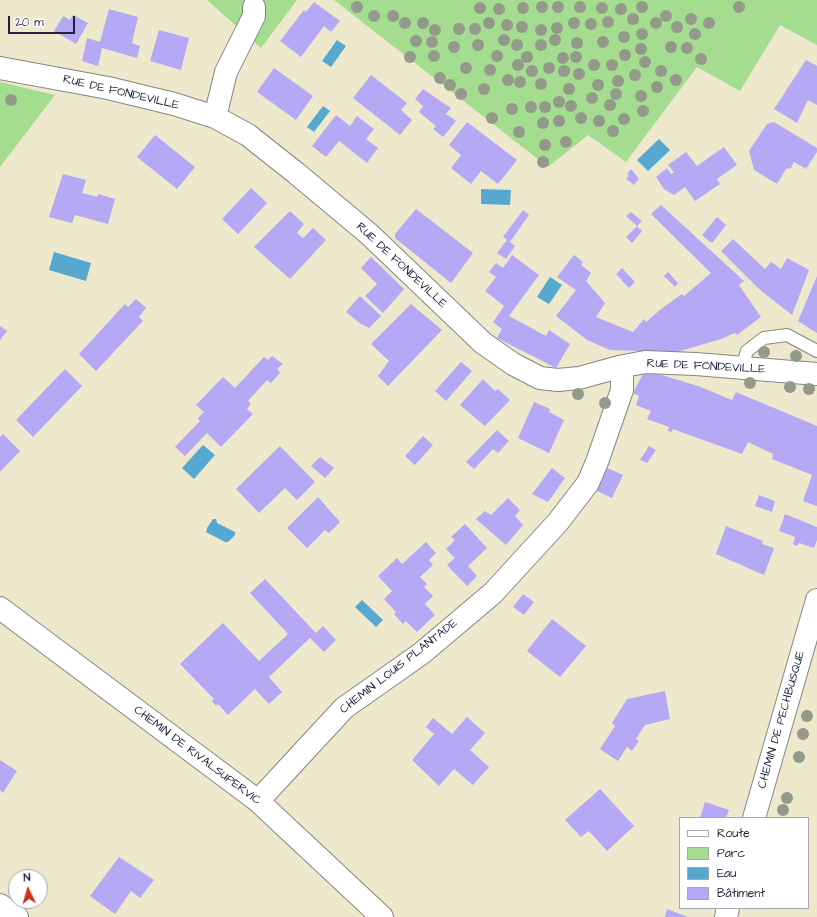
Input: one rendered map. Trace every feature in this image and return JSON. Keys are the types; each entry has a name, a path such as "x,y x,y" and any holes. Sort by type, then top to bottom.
{"street":[{"path":"215,117 226,72 254,16 252,3"},
{"name":"RUE DE FONDEVILLE","path":"0,68 108,88 215,117 248,135 369,234 483,343 513,364 540,378 558,380 579,378 619,367 645,362 742,367 817,374"},
{"name":"CHEMIN LOUIS PLANTADE","path":"258,801 344,708 422,653 493,593 558,522 588,483 622,390 622,377 619,367"},
{"name":"CHEMIN DE PECHBUSQUE","path":"754,817 817,600"},
{"name":"CHEMIN DE RIVALSUPERVIC","path":"0,608 258,801 382,917"},
{"path":"0,905 17,917"}],"lane":[{"path":"742,367 746,351 764,338 786,335 817,351"}],"green space":[{"path":"207,0 297,0 261,48"},
{"path":"334,0 817,0 817,45 780,25 740,91 697,67 626,162 588,135 548,167"},
{"path":"0,82 55,95 0,167"}],"water":[{"path":"337,40 346,46 331,67 322,61"},
{"path":"323,106 330,111 314,132 307,127"},
{"path":"659,139 670,150 648,171 637,160"},
{"path":"481,189 511,190 510,205 481,204"},
{"path":"54,252 91,263 86,281 49,270"},
{"path":"550,277 562,285 549,304 537,297"},
{"path":"203,445 215,455 194,479 182,468"},
{"path":"213,519 216,519 217,523 235,532 235,535 228,542 225,542 206,532"},
{"path":"362,600 383,620 376,627 355,607"}],"building":[{"path":"314,2 340,21 331,32 324,26 301,57 280,41 304,10 306,12"},
{"path":"109,9 138,17 132,43 140,46 137,58 102,48 98,66 82,61 87,38 100,42"},
{"path":"73,15 88,23 76,44 54,31 63,16 70,20"},
{"path":"159,30 189,38 181,70 150,61"},
{"path":"806,60 817,66 817,105 808,100 797,123 774,109"},
{"path":"274,68 313,96 296,120 257,92"},
{"path":"371,75 407,103 401,110 412,120 400,135 353,98"},
{"path":"423,89 451,108 446,114 456,121 443,137 433,129 436,126 419,112 423,106 415,99"},
{"path":"336,115 350,126 357,116 374,129 366,139 378,148 367,163 339,141 326,157 312,146"},
{"path":"467,122 517,160 498,184 481,171 471,184 451,168 461,155 449,145"},
{"path":"774,122 817,148 817,152 806,169 794,162 791,168 786,169 777,184 754,170 749,151 767,124"},
{"path":"155,135 195,167 177,189 137,157"},
{"path":"724,147 737,165 717,179 720,184 695,201 685,187 674,195 664,189 656,177 667,168 671,174 674,172 668,165 686,152 697,166"},
{"path":"631,169 639,179 634,185 626,179 629,176 627,174"},
{"path":"63,174 86,180 82,193 98,197 98,194 115,199 108,224 75,215 72,223 49,217"},
{"path":"251,188 267,203 238,234 222,219"},
{"path":"661,205 744,281 739,285 761,317 737,335 735,333 721,339 677,352 610,350 587,340 556,316 576,290 557,277 574,255 583,262 581,265 591,273 586,281 605,303 596,317 633,332 644,319 646,322 682,294 684,296 711,273 651,214"},
{"path":"416,209 473,253 451,283 395,238 395,234"},
{"path":"523,210 529,215 510,242 515,246 506,259 497,253 507,240 503,237"},
{"path":"290,211 304,224 297,233 303,238 313,228 326,240 290,279 254,247"},
{"path":"631,212 642,221 637,226 626,216"},
{"path":"717,217 726,225 713,242 710,242 702,235"},
{"path":"637,226 642,231 632,243 626,237"},
{"path":"733,239 765,269 771,262 781,269 787,258 809,270 792,315 759,289 721,251"},
{"path":"512,255 539,275 509,316 546,336 549,330 570,344 556,368 497,338 502,329 493,322 504,306 485,291 496,277 489,272 496,263 503,268"},
{"path":"371,257 404,289 383,313 365,296 377,284 361,268"},
{"path":"622,268 635,282 629,288 616,274"},
{"path":"668,272 678,283 675,287 664,276"},
{"path":"817,276 817,333 798,321"},
{"path":"360,296 381,316 369,328 361,324 346,312"},
{"path":"136,299 146,308 139,317 143,321 96,371 79,354 125,304 128,307"},
{"path":"411,304 442,330 388,386 378,376 389,361 371,344"},
{"path":"0,326 7,331 0,340"},
{"path":"272,356 283,364 277,369 280,373 271,383 267,380 248,401 251,404 247,409 253,414 221,447 207,433 185,456 175,447 200,421 198,418 204,412 196,405 223,377 235,388 264,357 268,360"},
{"path":"461,362 472,371 446,401 435,391"},
{"path":"65,369 82,386 33,437 16,420"},
{"path":"645,370 698,386 732,400 736,392 817,426 817,506 803,501 812,475 772,459 773,454 748,442 742,454 673,429 672,432 668,431 669,427 647,419 651,411 636,405 639,396 633,393"},
{"path":"483,379 495,391 498,389 510,400 485,426 460,405"},
{"path":"534,402 550,409 549,412 564,420 549,453 518,438"},
{"path":"497,430 509,441 498,453 493,449 474,469 466,462"},
{"path":"3,434 20,451 0,472 0,437"},
{"path":"423,436 433,445 415,465 405,456"},
{"path":"280,446 315,482 297,500 285,488 259,513 236,489"},
{"path":"649,446 656,450 647,463 640,460"},
{"path":"320,457 334,468 325,478 311,466"},
{"path":"552,468 565,478 548,502 532,494"},
{"path":"607,468 623,475 612,498 597,491"},
{"path":"759,495 775,501 772,512 755,506"},
{"path":"318,497 340,522 329,533 325,530 307,548 287,528"},
{"path":"508,498 520,510 515,516 523,525 506,545 476,519 485,511 491,515"},
{"path":"785,514 817,527 817,540 814,548 799,543 797,546 793,544 795,537 779,531"},
{"path":"465,524 487,548 468,566 477,576 467,586 447,565 455,558 446,549 455,540 451,537"},
{"path":"726,526 763,541 762,544 774,548 764,575 716,554"},
{"path":"426,542 436,553 429,560 433,565 420,577 427,584 424,587 433,596 425,604 435,615 417,632 406,621 403,624 394,614 396,612 384,599 392,591 378,576 397,558 402,564"},
{"path":"265,579 316,633 323,626 336,640 324,652 310,638 269,677 282,692 269,704 255,689 228,715 218,704 216,706 212,701 214,699 180,664 223,623 259,661 288,634 250,593"},
{"path":"523,594 534,602 524,615 513,607"},
{"path":"552,619 586,646 560,677 527,651"},
{"path":"665,691 670,719 645,725 636,739 639,741 632,751 627,747 618,761 600,749 615,726 612,723 627,699"},
{"path":"467,717 485,733 470,750 489,767 473,785 454,769 439,786 412,760 434,734 426,727 433,718 452,734"},
{"path":"0,760 17,771 3,793 0,790"},
{"path":"600,789 634,826 607,851 589,831 581,837 565,820"},
{"path":"705,802 729,810 726,817 700,817"},
{"path":"119,857 154,880 140,898 131,891 115,914 90,896"},
{"path":"667,909 688,917 665,917"}]}
